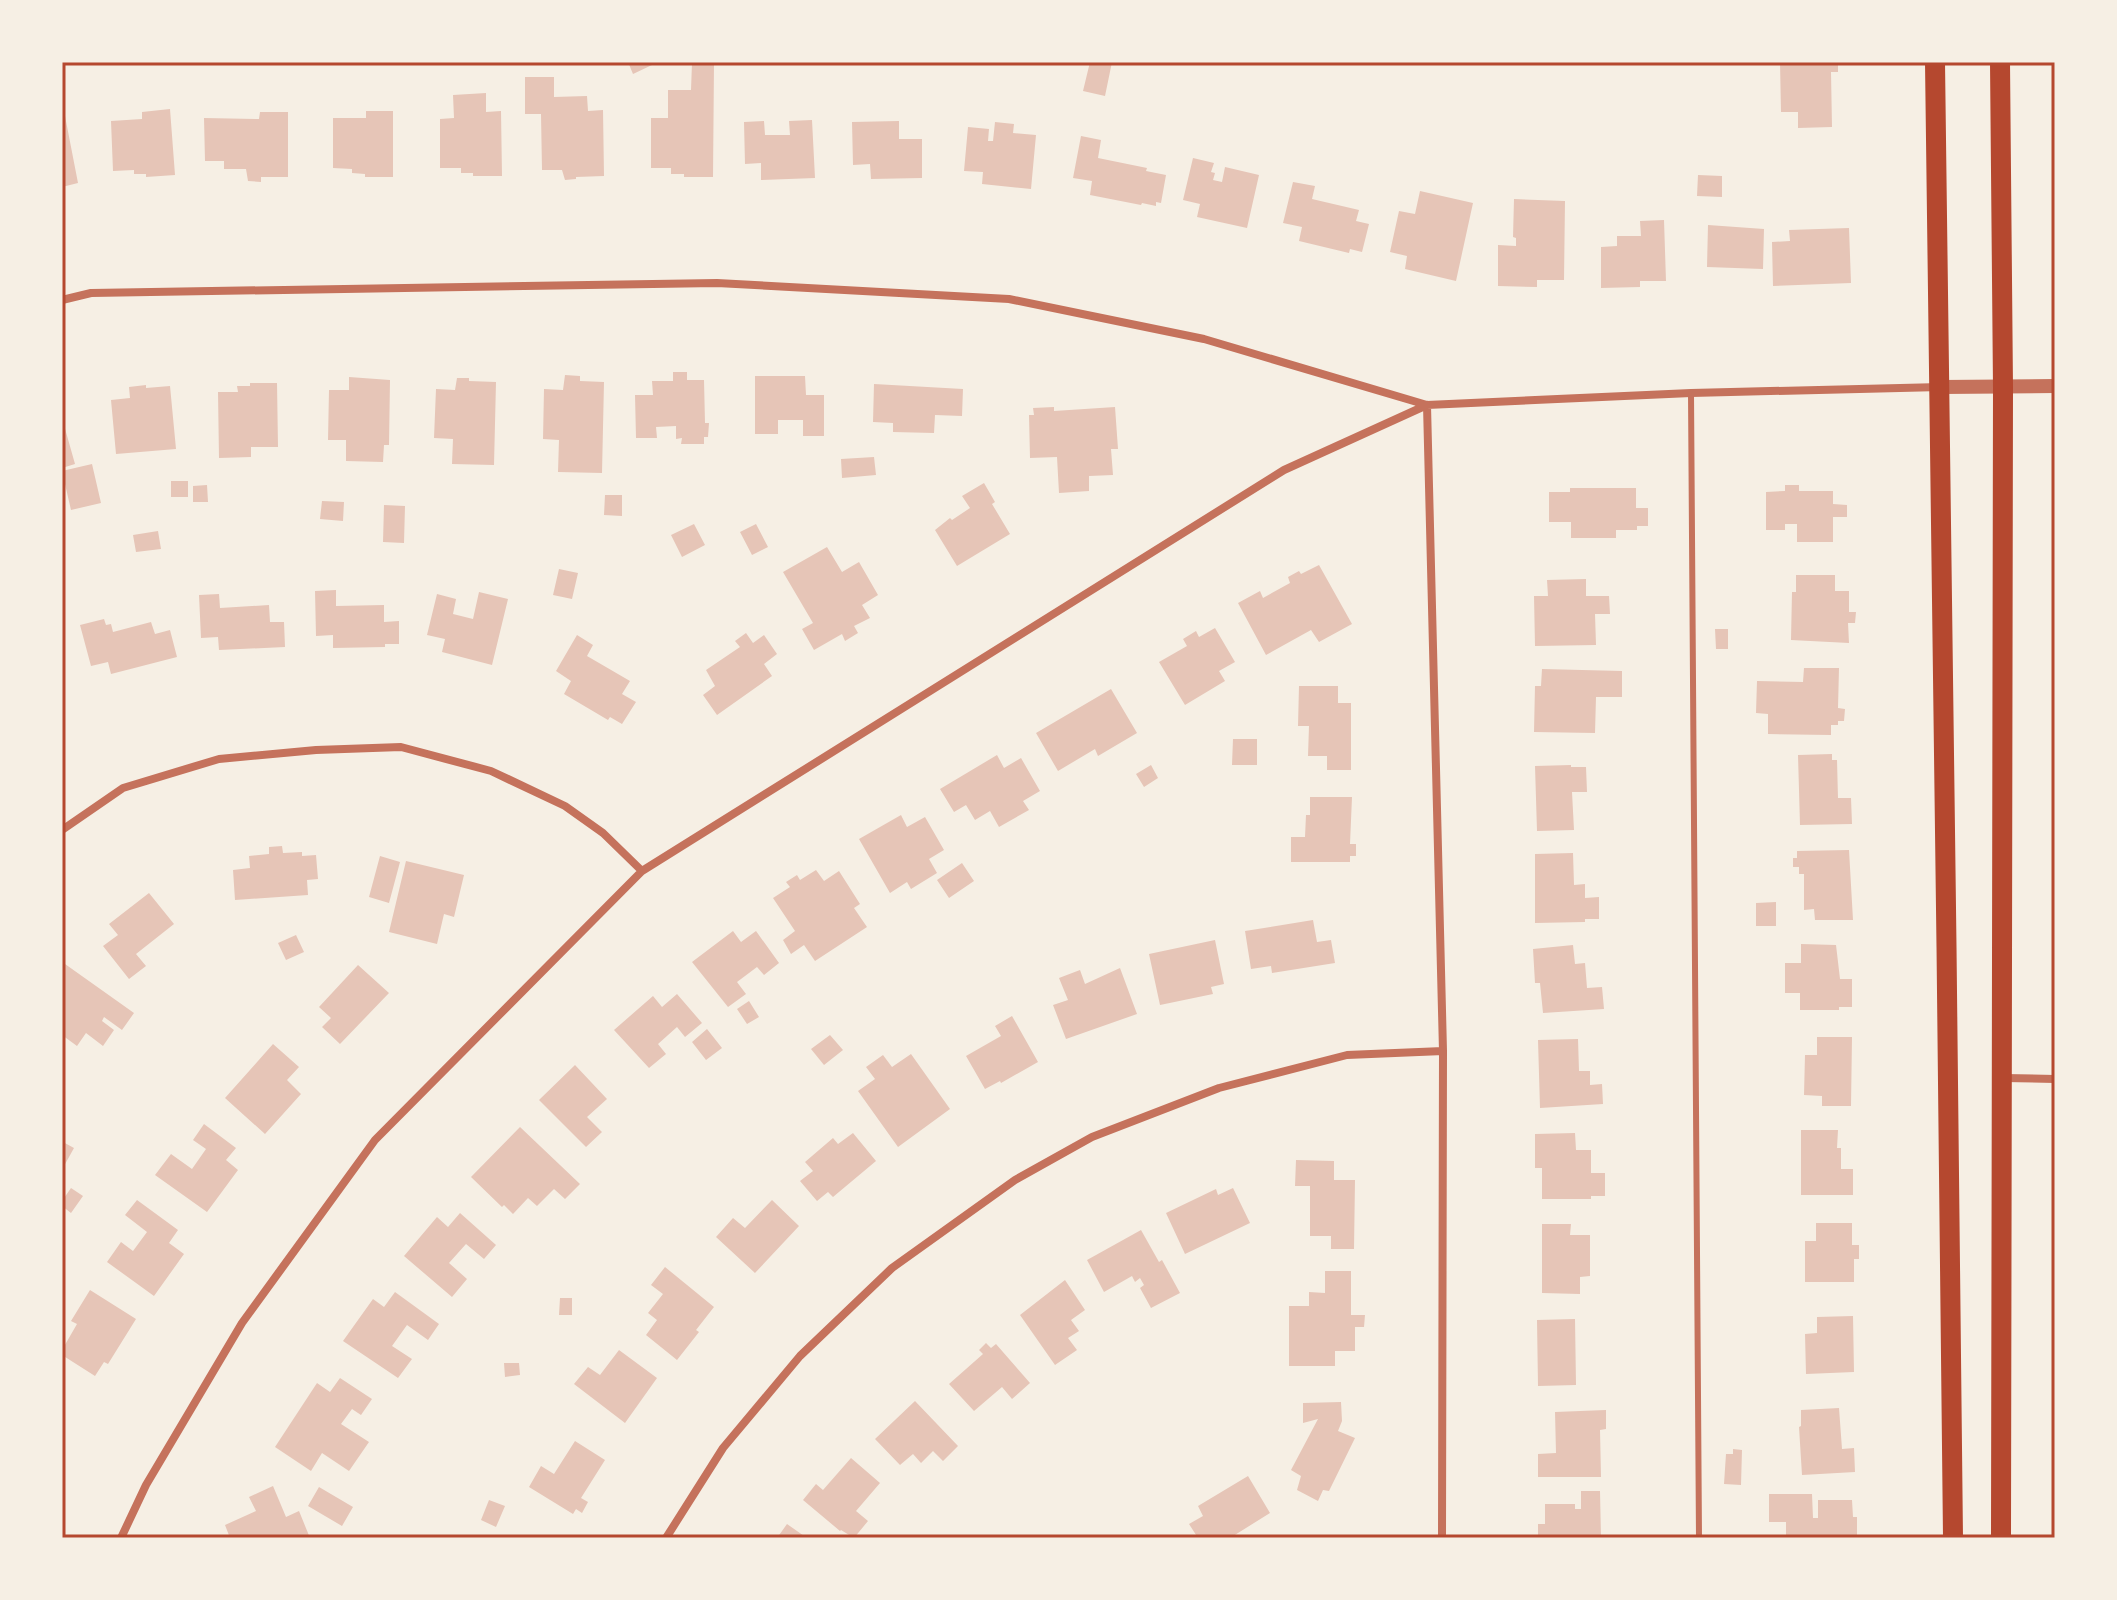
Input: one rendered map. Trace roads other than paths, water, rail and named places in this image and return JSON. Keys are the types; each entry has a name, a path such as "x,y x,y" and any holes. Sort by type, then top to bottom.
{"main road":[{"path":"1935,62 1942,387 1953,1538"},
{"path":"2000,62 2003,387 2001,1538"}],"street":[{"path":"62,300 91,293 717,283 1009,299 1204,339 1427,405 1691,393 2055,386"},
{"path":"121,1538 146,1485 242,1323 375,1140 642,871 1284,470 1427,405"},
{"path":"1427,405 1443,1051 1442,1538"},
{"path":"62,830 123,788 219,759 316,750 401,747 491,771 565,806 603,833 642,871"},
{"path":"666,1538 723,1448 800,1356 892,1268 1015,1180 1092,1137 1219,1088 1347,1055 1443,1051"},
{"path":"2000,1078 2055,1079"}],"lane":[{"path":"1691,393 1699,1538"}]}
